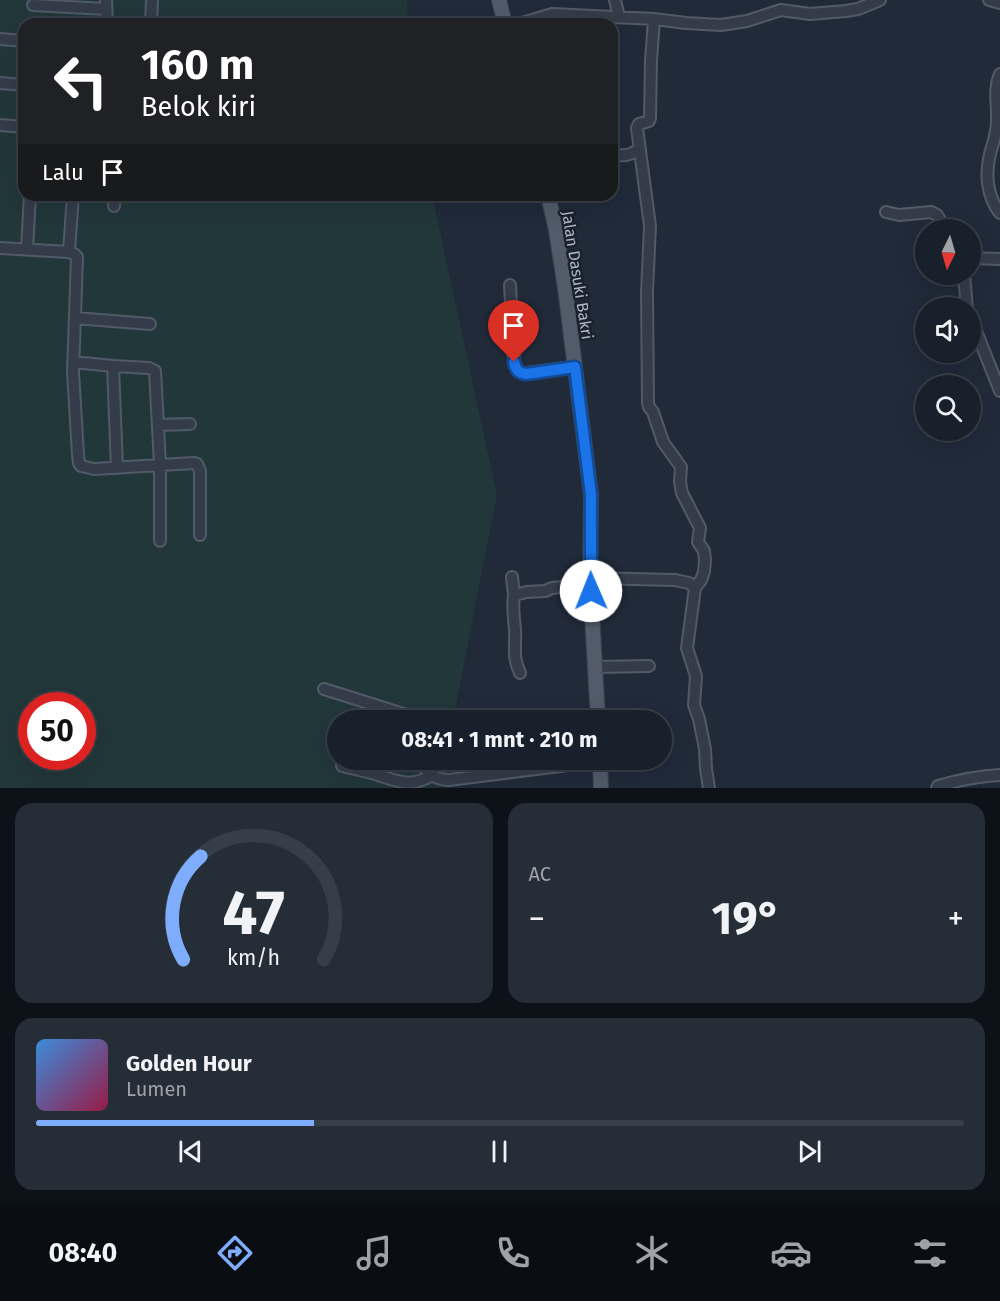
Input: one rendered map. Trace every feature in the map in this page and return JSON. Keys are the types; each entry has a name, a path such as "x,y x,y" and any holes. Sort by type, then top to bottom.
{"main road":[{"path":"499,0 504,18"},
{"name":"Jalan Dasuki Bakri","path":"549,201 556,230 591,495 590,584 597,710"},
{"path":"600,770 601,788"}],"street":[{"path":"151,18 152,0"},
{"path":"615,0 619,16"},
{"path":"539,18 552,14 619,16 721,25 747,21 781,10 810,14 846,11 880,0"},
{"path":"989,0 1000,3"},
{"path":"33,5 106,5"},
{"path":"654,19 650,118 649,121 639,124 637,128 650,226 646,292 648,403 663,442 681,467 682,493 700,528 698,542 704,551 704,572 695,588 687,648 696,676 694,705 705,749 709,788"},
{"path":"0,39 18,40"},
{"path":"1000,74 995,96 997,124 988,176 991,199 1000,213"},
{"path":"0,83 18,84"},
{"path":"0,125 18,126"},
{"path":"618,155 629,155 640,149"},
{"path":"27,249 30,201"},
{"path":"69,252 73,201"},
{"path":"886,212 899,215 931,212 938,215 940,219"},
{"path":"0,248 69,252 77,257 73,362 81,466 88,469 197,464 199,467 200,535"},
{"path":"981,258 1000,259"},
{"path":"510,285 516,369 526,374 575,367"},
{"path":"75,318 150,324"},
{"path":"981,344 1000,391"},
{"path":"73,362 149,368 155,371 160,465 160,541"},
{"path":"112,366 117,468"},
{"path":"158,425 190,424"},
{"path":"512,577 514,654 520,673"},
{"path":"514,595 590,584 675,580 689,583 695,588"},
{"path":"595,668 649,666"},
{"path":"324,689 391,710"},
{"path":"358,770 417,786 432,775"},
{"path":"426,770 442,780 524,770"},
{"path":"937,788 956,781 1000,775"}],"green space":[{"path":"0,0 407,0 408,18 18,18 18,201 433,201 497,495 455,710 327,710 327,770 444,770 440,788 0,788"}],"route":[{"path":"514,362 520,373 526,374 575,367 591,495 591,591"}]}
